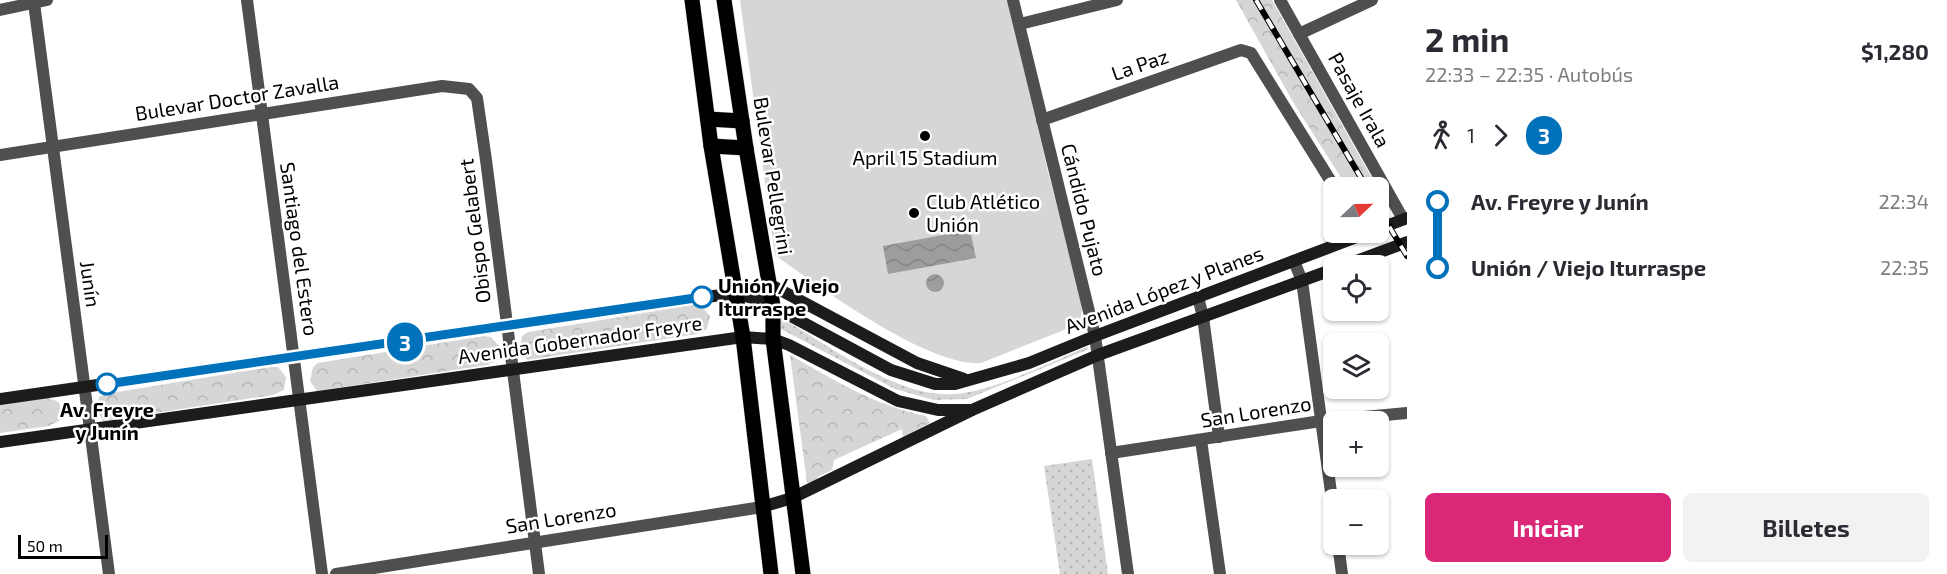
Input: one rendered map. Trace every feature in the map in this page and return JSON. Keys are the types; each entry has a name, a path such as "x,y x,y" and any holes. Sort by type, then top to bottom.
{"main road":[{"path":"692,0 711,146 742,337 771,574"},
{"name":"Bulevar Pellegrini","path":"724,0 773,306 772,339 803,574"},
{"path":"708,119 742,120"},
{"path":"711,146 746,148"},
{"path":"1389,225 1405,219"},
{"path":"1372,255 1407,242"},
{"name":"Avenida López y Planes","path":"773,306 891,370 935,384 971,380 1013,369 1340,243"},
{"name":"Avenida López y Planes","path":"792,498 972,410 1098,355 1323,273"},
{"path":"769,284 917,363 971,380"},
{"name":"Avenida Gobernador Freyre","path":"0,399 735,293 753,297 773,306"},
{"name":"Avenida Gobernador Freyre","path":"0,442 742,337 772,339"},
{"name":"Avenida López y Planes","path":"772,339 898,401 938,410 972,410"},
{"name":"San Lorenzo","path":"762,507 792,498"}],"street":[{"path":"0,10 47,0"},
{"name":"Santiago del Estero","path":"247,0 301,399 322,574"},
{"name":"Cándido Pujato","path":"1013,0 1095,336 1128,574"},
{"path":"1020,24 1117,0"},
{"name":"Pasaje Irala","path":"1280,0 1405,219"},
{"path":"1299,34 1372,0"},
{"name":"Junín","path":"34,1 51,147 109,574"},
{"name":"La Paz","path":"1042,120 1241,50 1251,53 1328,177"},
{"name":"Bulevar Doctor Zavalla","path":"0,154 442,86 469,89 477,98"},
{"name":"Obispo Gelabert","path":"477,98 539,574"},
{"path":"1294,261 1302,280 1331,489"},
{"path":"1198,297 1203,317 1219,437"},
{"name":"San Lorenzo","path":"1111,453 1321,421 1407,412"},
{"path":"1201,440 1220,574"},
{"name":"San Lorenzo","path":"336,574 762,507"},
{"path":"1339,555 1341,574"}],"green space":[{"name":"Club Atlético Unión","path":"740,0 1009,0 1048,172 1083,307 1079,324 981,363 959,361 932,352 874,322 775,255"},
{"path":"1236,0 1272,0 1371,177 1341,177 1293,102"},
{"path":"693,305 701,306 710,316 707,329 697,334 527,360 520,349 522,336 528,332"},
{"path":"781,318 869,370 917,390 941,394 979,390 1087,347 1089,349 967,399 934,400 895,389 781,329"},
{"path":"483,336 491,337 500,347 498,360 487,365 317,391 310,381 313,367 318,363"},
{"path":"790,355 873,399 926,416 930,423 903,437 902,429 834,460 832,470 819,476 814,483 807,483"},
{"path":"278,367 286,377 284,390 273,395 103,421 97,411 99,397 105,394"},
{"path":"45,397 59,402 62,414 59,421 49,426 0,433 0,404"},
{"path":"1092,459 1108,574 1060,574 1044,466"}],"water":[{"path":"970,230 976,258 888,274 883,246"},
{"path":"935,274 941,277 944,283 941,289 935,292 929,289 926,283 929,277"}],"railway":[{"path":"1256,0 1361,177"},
{"path":"1389,226 1407,256"}],"bus line":[{"name":"3","path":"107,384 702,297"}],"place":[{"name":"April 15 Stadium","path":"925,136"},
{"name":"Club Atlético Unión","path":"914,213"},
{"name":"Unión / Viejo Iturraspe","path":"702,297"},
{"name":"Av. Freyre y Junín","path":"107,384"}]}
